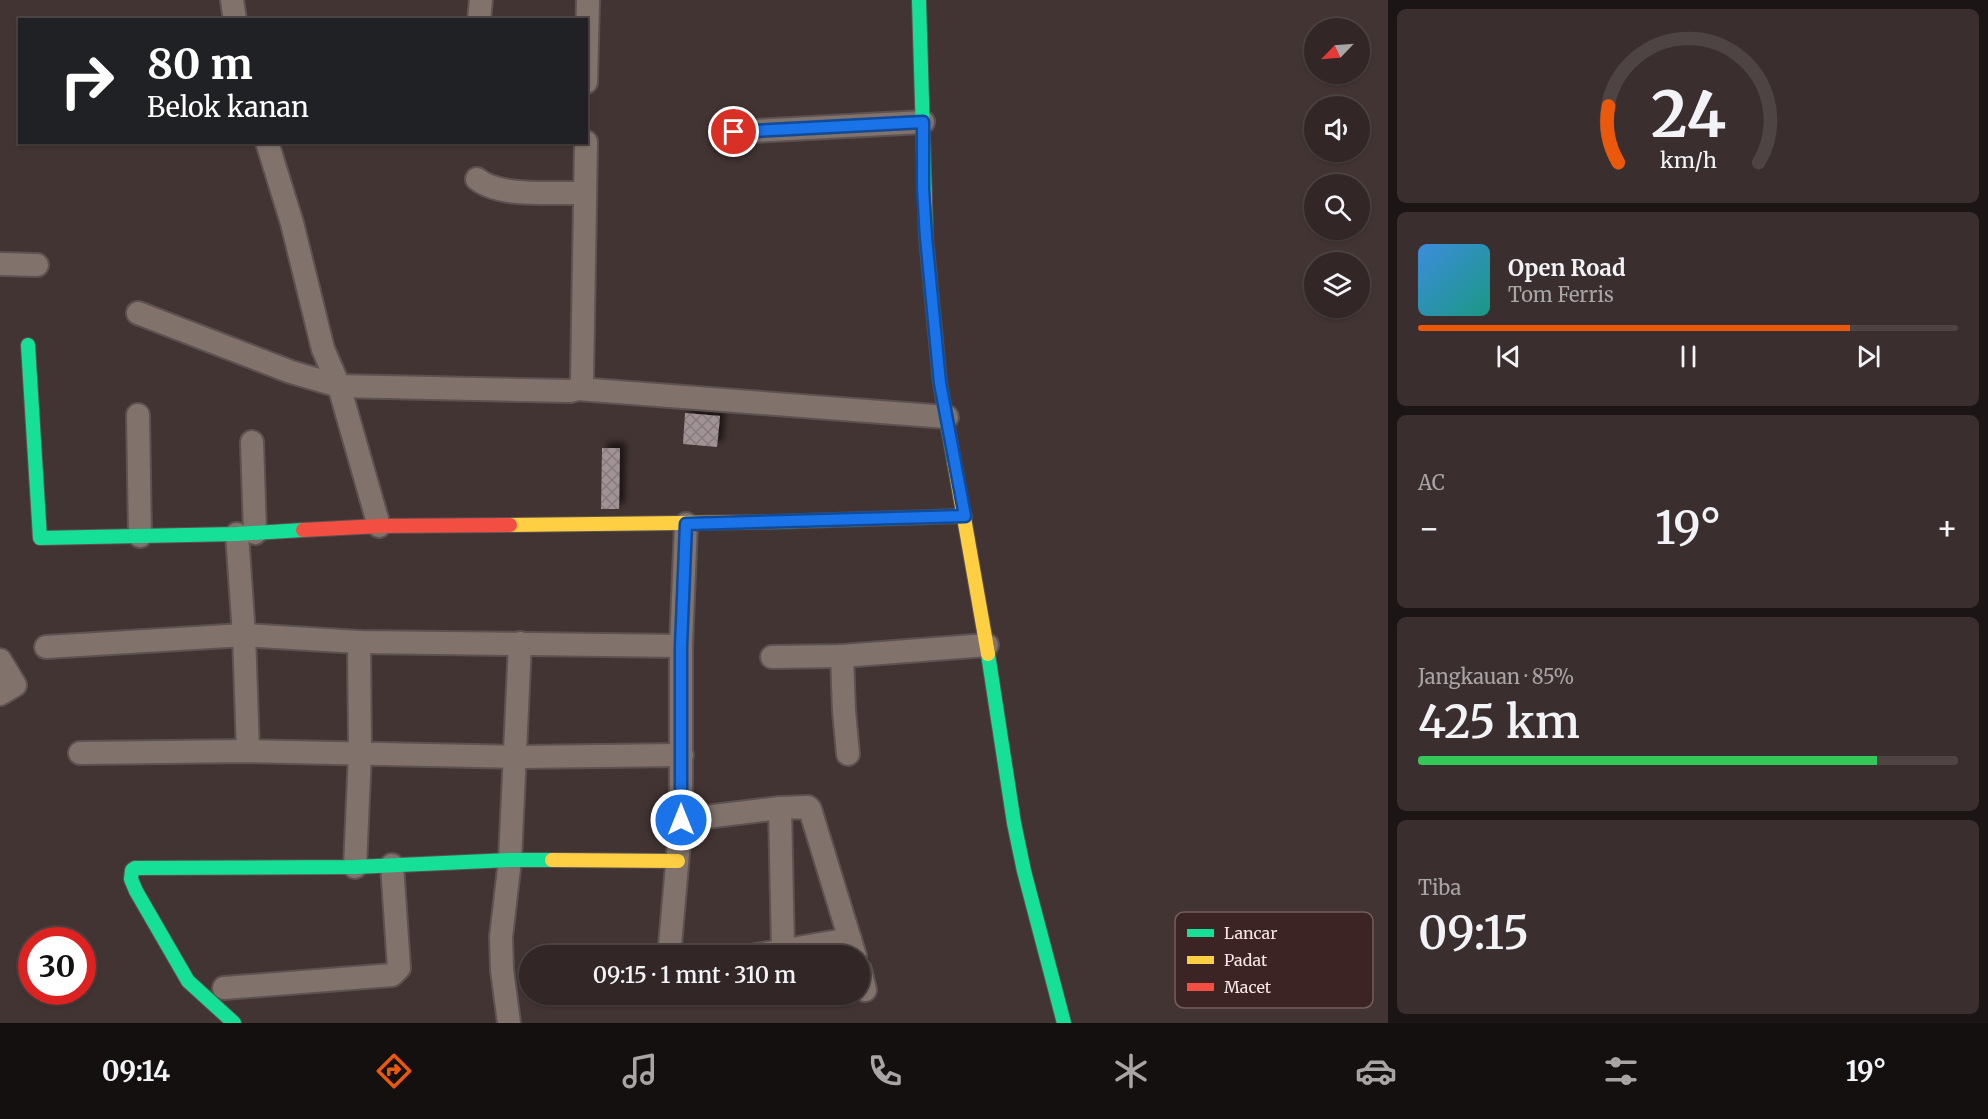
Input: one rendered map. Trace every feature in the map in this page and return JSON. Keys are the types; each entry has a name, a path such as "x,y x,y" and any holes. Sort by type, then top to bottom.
{"street":[{"path":"232,0 235,18"},
{"path":"480,18 481,0"},
{"path":"588,0 588,18"},
{"path":"919,0 923,189 940,383 987,645 1014,823 1026,882 1064,1023"},
{"path":"734,132 923,122"},
{"path":"268,144 292,223 323,349 339,386 378,526"},
{"path":"578,389 582,381 586,144"},
{"path":"477,179 484,185 503,191 585,193"},
{"path":"0,264 37,265"},
{"path":"138,313 291,372 339,386 571,391 578,389 947,417"},
{"path":"28,345 40,538 246,533 378,526 686,524 965,516"},
{"path":"138,415 140,536"},
{"path":"248,751 244,635 246,533 252,442"},
{"path":"670,945 681,820 681,646 686,524"},
{"path":"46,647 244,635 359,642 681,646"},
{"path":"355,867 360,752 359,642"},
{"path":"509,1023 502,970 501,937 510,860 520,643"},
{"path":"771,657 842,656 987,645"},
{"path":"842,656 848,754"},
{"path":"0,660 15,685 0,694"},
{"path":"80,753 248,751 516,757 681,755"},
{"path":"681,820 780,808 805,806 810,809 852,945"},
{"path":"780,808 783,945"},
{"path":"234,1023 188,981 136,891 131,879 132,870 135,868 355,867 510,860 678,861"},
{"path":"224,988 392,975 397,972 399,968 392,865"}],"building":[{"path":"685,413 720,416 717,447 683,444"},
{"path":"602,448 620,448 619,509 601,509"}],"traffic: fast":[{"path":"919,0 926,237 940,383 954,461"},
{"path":"28,345 40,538 237,534 303,530"},
{"path":"768,522 965,516"},
{"path":"988,654 1014,823 1024,871 1064,1023"},
{"path":"234,1023 188,981 136,891 131,879 132,870 135,868 355,867 552,860"}],"traffic: slow":[{"path":"954,461 988,654"},
{"path":"510,525 768,522"},
{"path":"552,860 678,861"}],"traffic: jam":[{"path":"303,530 379,526 510,525"}],"route":[{"path":"681,820 681,646 686,524 965,516 940,383 926,237 923,122 734,132"}]}
